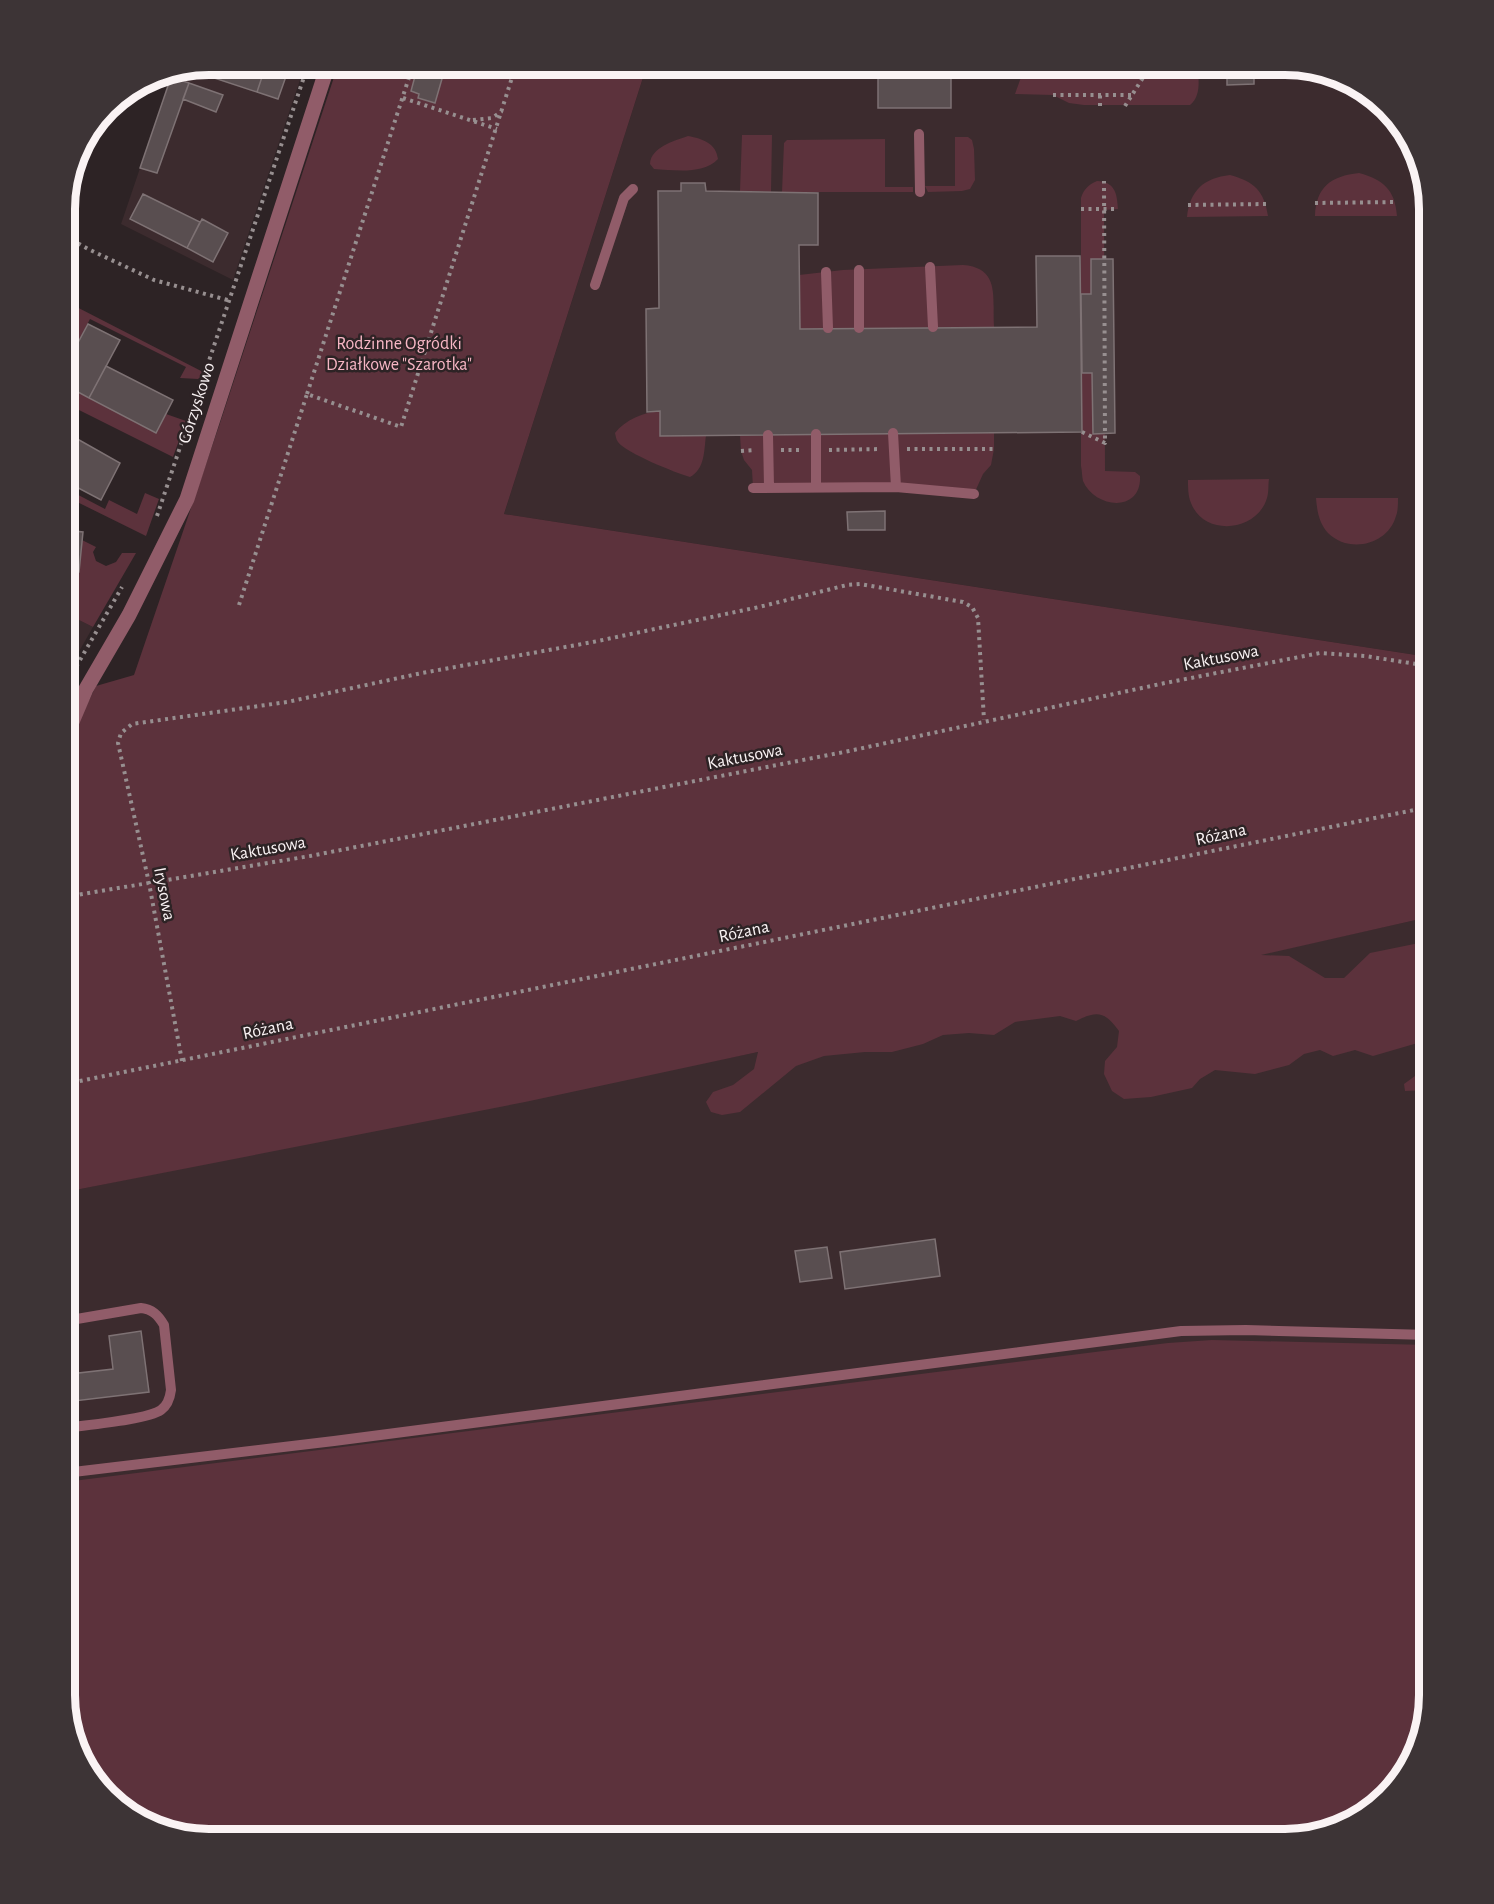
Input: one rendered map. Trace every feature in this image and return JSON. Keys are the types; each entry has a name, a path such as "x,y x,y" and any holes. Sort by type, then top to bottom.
{"street":[{"name":"Górzyskowo","path":"75,715 86,689 129,615 187,500 324,75"}],"lane":[{"path":"920,134 920,192"},
{"path":"595,285 624,198 633,189"},
{"path":"930,267 933,327"},
{"path":"859,270 859,328"},
{"path":"826,272 828,328"},
{"path":"816,434 816,487"},
{"path":"892,434 896,487"},
{"path":"768,435 769,487"},
{"path":"753,488 896,487 974,494"},
{"path":"75,1319 141,1308 149,1309 160,1318 164,1325 171,1390 170,1398 162,1409 148,1416 75,1426"},
{"path":"75,1472 334,1441 1181,1331 1235,1330 1419,1335"}],"path":[{"path":"156,520 304,75"},
{"path":"239,605 410,75"},
{"path":"307,394 401,427 513,75"},
{"path":"1125,106 1145,75"},
{"path":"1053,95 1132,95"},
{"path":"1100,95 1100,106"},
{"path":"403,98 497,129"},
{"path":"470,120 492,118 502,110"},
{"path":"1082,432 1105,443 1104,181"},
{"path":"1315,203 1396,202"},
{"path":"1188,205 1266,204"},
{"path":"1081,209 1118,209"},
{"path":"75,241 154,280 249,305"},
{"path":"741,451 994,448"},
{"name":"Irysowa","path":"182,1061 149,883 118,743 121,733 132,724 287,702 422,673 637,633 759,607 847,585 860,584 963,602 972,607 978,618 984,720"},
{"path":"75,669 123,586"},
{"name":"Kaktusowa","path":"75,895 310,856 849,751 984,720 1320,653 1365,656 1419,664"},
{"name":"Różana","path":"75,1082 1419,809"}],"shaded area":[{"path":"201,75 302,75 233,280 121,224 169,82"},
{"path":"644,75 1293,75 1336,85 1366,103 1380,114 1391,128 1409,158 1418,192 1419,209 1419,655 504,514"},
{"path":"75,618 93,627 75,658"},
{"path":"1419,919 1418,1712 1409,1746 1396,1769 1373,1796 1359,1806 1328,1822 1285,1829 209,1829 175,1824 142,1811 114,1790 98,1769 85,1746 76,1712 75,1695 75,1190 758,1052 1258,955"}],"green space":[{"name":"Rodzinne Ogródki Działkowe \"Szarotka\"","path":"335,75 644,75 504,514 1419,655 1419,919 1261,955 1289,956 1325,978 1344,978 1370,953 1419,943 1419,1043 1373,1056 1355,1050 1333,1056 1320,1050 1304,1054 1289,1065 1255,1074 1215,1070 1200,1079 1192,1088 1151,1097 1124,1099 1112,1091 1104,1074 1105,1061 1117,1047 1119,1031 1109,1020 1100,1015 1090,1015 1076,1021 1060,1016 1015,1022 994,1035 969,1033 943,1035 923,1044 892,1052 824,1056 796,1066 740,1112 722,1115 711,1112 706,1102 713,1092 733,1085 754,1069 758,1052 525,1102 75,1190 75,730 96,686 134,675"},
{"path":"1022,75 1199,75 1198,92 1190,105 1084,105 1069,103 1053,95 1015,94"},
{"path":"742,135 772,135 771,192 740,191"},
{"path":"688,136 712,145 718,159 712,164 696,169 654,169 650,164 654,153 664,145"},
{"path":"955,137 968,137 972,140 975,180 970,189 928,192 925,186 955,186"},
{"path":"885,139 885,187 913,187 913,192 782,192 784,143 787,140"},
{"path":"1359,173 1387,187 1394,199 1397,216 1315,216 1318,197 1327,185 1340,177"},
{"path":"1230,175 1252,184 1257,189 1264,200 1268,216 1187,217 1191,199 1200,187 1213,179"},
{"path":"1097,181 1108,184 1114,189 1118,209 1104,210 1105,471 1135,472 1140,476 1139,488 1134,496 1117,503 1097,497 1089,490 1083,481 1081,466 1081,198 1087,188"},
{"path":"963,265 975,267 989,278 993,295 994,327 800,329 799,275 843,270"},
{"path":"75,306 205,373 198,379 180,378 186,367 90,319 77,344 75,343"},
{"path":"75,390 156,432 166,414 186,421 173,457 75,408"},
{"path":"660,411 660,436 706,435 701,464 695,474 690,477 641,457 617,440 615,433 629,421 641,415"},
{"path":"994,433 991,465 983,474 974,494 753,488 752,470 744,460 740,435"},
{"path":"1269,479 1268,496 1261,509 1253,518 1230,526 1207,521 1198,514 1189,497 1188,480"},
{"path":"75,493 105,509 109,500 137,514 145,493 159,499 146,536 75,501"},
{"path":"1316,498 1398,498 1398,510 1392,526 1377,540 1357,544 1346,543 1328,533 1322,525"},
{"path":"82,540 96,547 93,552 96,561 106,566 116,562 122,553 136,553 93,627 75,618 75,572 79,572"},
{"path":"1419,1075 1419,1090 1405,1091 1404,1084"},
{"path":"1212,1340 1419,1345 1418,1712 1409,1746 1386,1783 1359,1806 1328,1822 1285,1829 192,1828 158,1819 128,1801 114,1790 103,1776 85,1746 76,1712 75,1695 75,1481 1168,1343"}],"building":[{"path":"205,75 263,75 257,92"},
{"path":"263,75 286,75 278,99 257,92"},
{"path":"415,75 443,75 435,103 418,98 419,94 411,91"},
{"path":"878,75 951,75 951,108 878,108"},
{"path":"1227,75 1254,75 1254,84 1227,85"},
{"path":"178,79 189,83 157,173 140,168 169,82"},
{"path":"189,83 223,95 216,112 183,99"},
{"path":"681,183 705,183 706,191 818,193 818,245 799,245 800,329 1037,327 1036,256 1080,256 1082,432 660,436 660,411 647,412 646,309 659,308 658,191 681,191"},
{"path":"143,194 200,222 187,248 130,219"},
{"path":"202,219 228,233 213,262 187,248"},
{"path":"1091,259 1113,259 1115,433 1093,434 1092,373 1082,373 1081,294 1091,294"},
{"path":"88,324 120,340 89,398 75,390 75,348"},
{"path":"106,366 173,400 156,433 89,398"},
{"path":"75,438 120,463 101,500 75,486"},
{"path":"885,511 885,530 848,530 847,512"},
{"path":"75,531 83,532 79,572 75,572"},
{"path":"935,1239 940,1276 845,1289 840,1252"},
{"path":"827,1247 832,1278 800,1282 795,1251"},
{"path":"141,1331 149,1392 75,1401 75,1373 113,1369 109,1336"}]}
